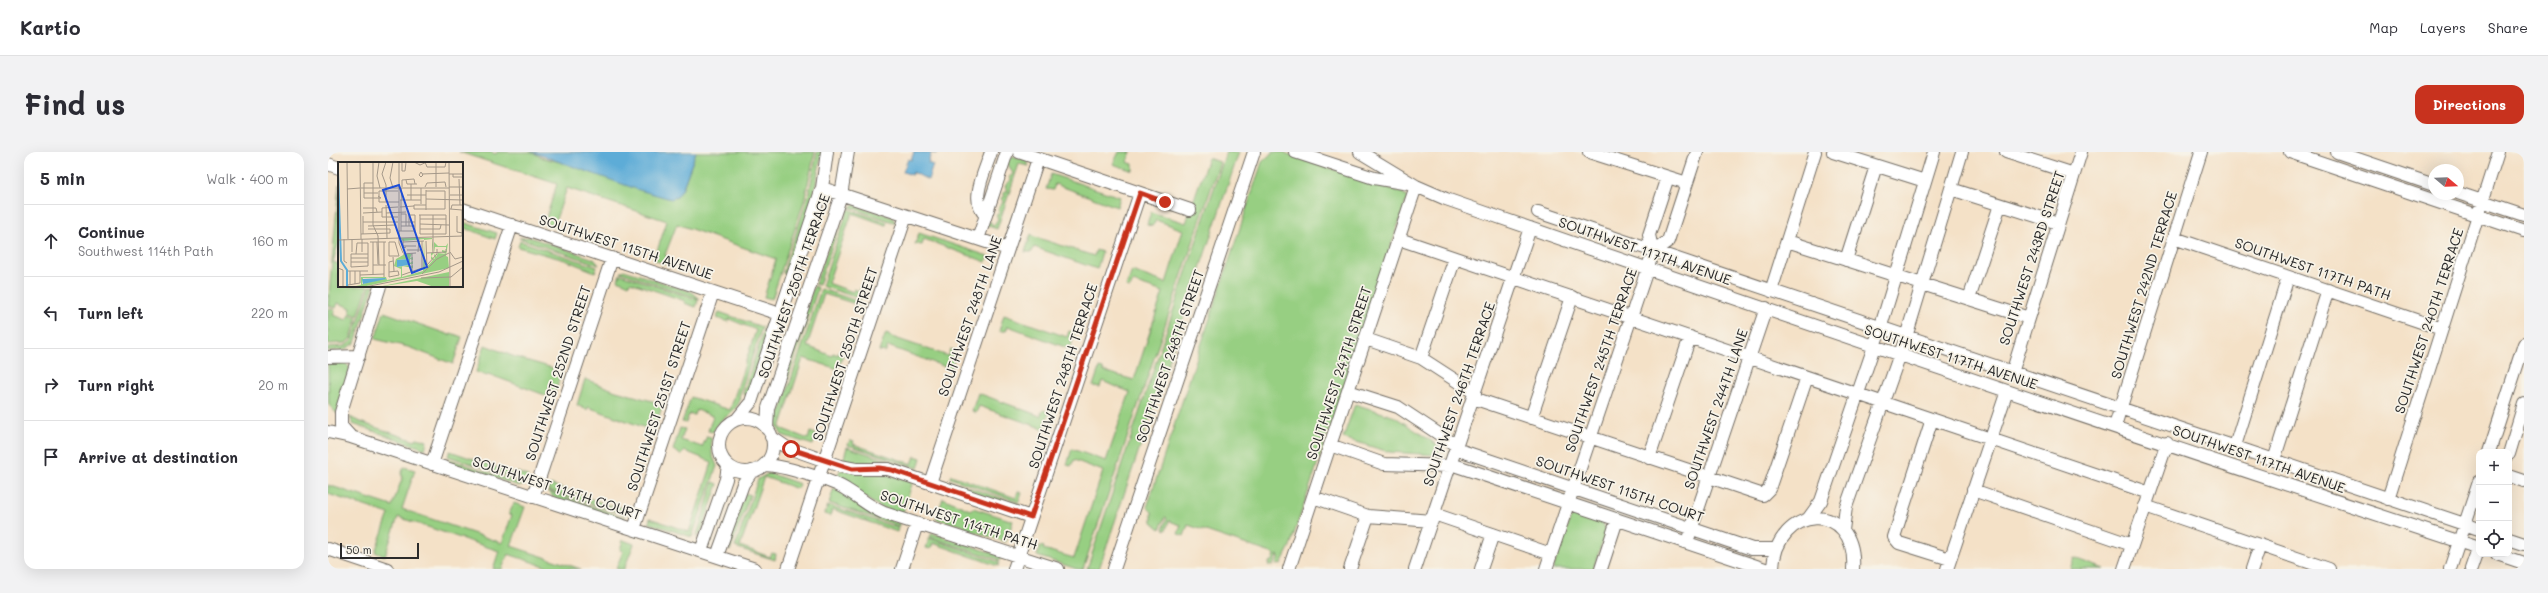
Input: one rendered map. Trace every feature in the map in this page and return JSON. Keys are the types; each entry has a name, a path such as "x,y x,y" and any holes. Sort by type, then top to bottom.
{"street":[{"name":"SOUTHWEST 250TH TERRACE","path":"738,418 751,402 822,188 827,152"},
{"name":"SOUTHWEST 250TH TERRACE","path":"769,433 768,408 841,194 848,152"},
{"path":"986,215 981,210 978,200 991,152"},
{"path":"978,239 1007,152"},
{"path":"1018,152 1190,210"},
{"name":"SOUTHWEST 248TH STREET","path":"1114,569 1254,152"},
{"name":"SOUTHWEST 117TH AVENUE","path":"1295,152 1374,178 1416,186"},
{"name":"SOUTHWEST 117TH AVENUE","path":"1360,152 1416,186 1446,199 1766,308 1874,348 1900,355 2459,542 2476,546"},
{"path":"1589,152 1687,183"},
{"path":"1668,177 1649,235 1653,252 1668,241 1697,152"},
{"path":"1771,291 1815,152"},
{"path":"1832,152 1925,181"},
{"path":"1808,519 1821,501 1874,348 1894,275 1934,152"},
{"path":"1843,530 1846,507 1924,285 1962,152"},
{"path":"2006,152 2074,174"},
{"name":"SOUTHWEST 243RD STREET","path":"2012,373 2080,152"},
{"name":"SOUTHWEST 242ND TERRACE","path":"2115,426 2201,152"},
{"path":"2290,152 2524,231"},
{"path":"2337,152 2428,183"},
{"name":"SOUTHWEST 240TH TERRACE","path":"2388,499 2498,152"},
{"name":"SOUTHWEST 248TH LANE","path":"930,483 1038,159"},
{"path":"328,164 338,168"},
{"path":"1846,260 1876,166"},
{"name":"SOUTHWEST 247TH STREET","path":"1289,569 1416,186"},
{"path":"822,188 1008,249"},
{"path":"1951,189 2058,223"},
{"name":"SOUTHWEST 248TH TERRACE","path":"1014,569 1140,193"},
{"path":"2464,195 2524,215"},
{"path":"1969,299 2000,205"},
{"name":"SOUTHWEST 115TH AVENUE","path":"463,208 780,314"},
{"name":"SOUTHWEST 117TH AVENUE","path":"1538,212 1880,329 2235,446 2476,528"},
{"name":"SOUTHWEST 250TH STREET","path":"788,569 906,216"},
{"path":"432,464 512,225"},
{"name":"SOUTHWEST 246TH TERRACE","path":"1416,569 1530,228"},
{"name":"SOUTHWEST 117TH PATH","path":"2174,238 2442,329"},
{"path":"1399,239 2150,493"},
{"path":"1787,241 2029,318"},
{"name":"SOUTHWEST 245TH TERRACE","path":"1546,569 1653,252"},
{"name":"SOUTHWEST 252ND STREET","path":"533,497 612,258"},
{"path":"1421,358 1455,258"},
{"path":"2235,446 2288,277"},
{"path":"351,437 341,426 340,418 380,287"},
{"path":"2274,460 2328,290"},
{"name":"SOUTHWEST 251ST STREET","path":"634,529 713,292"},
{"path":"1531,418 1572,297"},
{"name":"SOUTHWEST 244TH LANE","path":"1686,543 1766,308"},
{"path":"1649,458 1690,337"},
{"path":"1366,339 1421,358 1474,396 1531,418 1759,495 1767,493 1807,377"},
{"path":"2490,449 2524,344"},
{"path":"328,357 359,356"},
{"name":"SOUTHWEST 115TH COURT","path":"1348,391 1398,407 1456,448 1752,549 1776,549"},
{"path":"1932,419 1894,537 1896,541 1906,546 1948,564 2007,391"},
{"path":"2511,449 2522,417 2524,404"},
{"path":"2502,411 2522,417"},
{"path":"738,418 755,420 769,433 771,454 764,465 752,471 739,471 728,465 720,455 719,441 724,429 738,418"},
{"name":"SOUTHWEST 114TH COURT","path":"328,432 351,437 755,569"},
{"name":"SOUTHWEST 114TH PATH","path":"769,433 786,447 825,461 852,469 888,469 1031,517"},
{"path":"2124,569 2166,443"},
{"name":"SOUTHWEST 115TH COURT","path":"1330,445 1384,464 1451,465 1567,506 1617,520 1686,543 1732,564 1765,569"},
{"path":"702,551 726,479 728,465"},
{"name":"SOUTHWEST 114TH PATH","path":"764,465 774,465 818,479 847,490 870,507 917,524 1058,569"},
{"path":"718,556 743,484 752,471"},
{"path":"2512,477 2524,481"},
{"path":"2450,569 2478,485"},
{"path":"1973,490 2132,545"},
{"path":"1313,497 1368,516 1433,517 1493,534 1551,554"},
{"path":"2145,506 2329,569"},
{"path":"1350,569 1368,516"},
{"path":"1772,569 1776,549 1788,531 1808,519 1817,517 1830,520 1843,530 1852,548 1853,569"},
{"path":"1601,569 1617,520"},
{"path":"902,569 917,524"},
{"path":"1481,569 1493,534"},
{"path":"2512,540 2524,544"},
{"path":"2252,569 2260,545"},
{"path":"328,550 383,568"},
{"path":"2471,569 2476,555"},
{"path":"2505,557 2524,563"}],"green space":[{"path":"459,152 490,152 496,154 497,152 532,152 543,158 572,165 668,198 677,197 683,188 696,152 815,152 804,201 772,299 764,297 776,259 677,224 665,255 667,256 665,264 654,260 667,221 567,188 556,219 555,227 544,224 557,184"},
{"path":"817,152 822,152 814,194 788,275 783,273 809,193"},
{"path":"1119,152 1131,152 1127,162 1133,164 1133,171 1113,164"},
{"path":"1226,152 1239,152 1099,569 1087,569"},
{"path":"1273,152 1282,152 1403,193 1407,198 1290,546 1281,564 1276,565 1279,556 1277,555 1273,566 1268,565 1270,561 1272,561 1274,554 1188,525 1184,536 1178,534 1181,525 1169,521 1166,530 1163,529 1167,518 1165,517 1160,529 1152,522 1152,512 1147,507 1262,162"},
{"path":"1013,156 1026,160 1029,166 1019,164 997,229 986,225 990,221 993,226 998,219 996,215 1000,213 998,209 1003,202 1001,198 1005,196 1003,193 1007,191 1005,186 1011,180 1009,177 1013,174 1007,162"},
{"path":"1208,158 1220,162 1083,569 1077,569 1037,556 1040,546 1044,547 1043,549 1074,558 1103,471 1074,460 1071,466 1067,465 1072,449 1106,461 1130,392 1102,381 1100,387 1093,386 1099,368 1103,369 1103,371 1134,380 1163,292 1133,282 1130,288 1126,287 1132,271 1166,283 1183,230 1156,220 1153,226 1147,225 1151,212 1186,223"},
{"path":"1051,174 1120,197 1117,207 1055,184 1053,190 1046,189"},
{"path":"338,195 338,245 333,262 338,264 338,287 368,287 358,316 350,313 351,308 338,303 336,308 328,306"},
{"path":"855,205 892,217 896,223 849,207"},
{"path":"845,207 819,285 815,284 842,209"},
{"path":"848,209 887,222 886,225 852,213 828,283 853,292 854,289 859,291 861,287 865,288 861,299 822,286"},
{"path":"463,222 497,233 495,239 463,227"},
{"path":"919,233 988,256 986,262 924,239 922,245 915,244"},
{"path":"1031,234 1035,237 1094,256 1096,250 1102,252 1097,269 1034,247 1032,252 1025,252"},
{"path":"529,237 594,259 599,265 519,238"},
{"path":"520,241 597,267 595,272 565,260 518,247"},
{"path":"624,270 692,292 700,299 620,272"},
{"path":"620,274 698,300 696,307 684,303 685,301 630,282 629,285 618,280"},
{"path":"814,286 818,288 779,406 775,404"},
{"path":"370,287 374,287 355,343 344,350 328,351 328,347 345,346 352,340"},
{"path":"821,289 860,302 859,305 824,294 807,346 832,356 833,353 838,355 839,351 844,352 838,369 803,358 780,428 808,439 810,432 816,434 813,445 782,435 776,425"},
{"path":"328,308 335,310 333,315 347,320 349,315 357,318 351,338 346,343 328,344"},
{"path":"384,312 450,335 451,333 462,337 453,364 408,347 375,339"},
{"path":"719,312 762,327 739,397 741,398 739,403 713,432 708,431 713,416 697,410 694,415 689,414 686,423 682,422 691,397 730,410 756,330 729,319 728,322 717,318"},
{"path":"1004,315 1067,337 1069,331 1075,333 1070,349 1008,326 1006,331 999,331"},
{"path":"766,323 768,335 748,396 743,394"},
{"path":"886,333 889,334 889,336 948,356 950,349 957,351 951,369 888,346 886,352 879,351"},
{"path":"485,345 515,357 563,371 553,398 488,374 487,376 476,372"},
{"path":"345,363 350,368 337,414 329,405 328,364"},
{"path":"585,379 616,391 663,404 654,431 588,407 587,410 577,405"},
{"path":"978,393 1040,416 1043,410 1049,412 1044,429 979,406 976,413 972,411"},
{"path":"1355,404 1395,417 1439,446 1440,452 1436,455 1389,452 1343,438"},
{"path":"350,417 360,422 415,441 417,438 427,441 425,449 353,424"},
{"path":"680,428 685,429 681,440 702,447 707,436 711,438 712,454 717,466 692,537 649,523 650,518 689,532 709,472 712,462 685,451 681,455 673,450"},
{"path":"850,440 854,441 853,444 912,464 915,456 921,458 918,468 848,445"},
{"path":"847,447 917,470 916,473 881,463 862,464 843,461"},
{"path":"450,451 516,474 517,472 528,476 526,482 448,456"},
{"path":"446,458 526,485 519,486 453,464"},
{"path":"404,467 415,470 402,509 502,543 512,515 509,514 514,503 525,507 511,546 581,569 553,569 508,554 502,569 493,569 499,551 398,517 385,556 375,552 389,514 328,494 328,485 392,506 403,476 401,475"},
{"path":"840,470 873,472 913,481 902,515 880,507 836,480"},
{"path":"769,473 800,484 798,489 764,477 740,546 770,557 772,553 776,554 775,560 735,547 758,479"},
{"path":"951,475 1016,498 1018,491 1022,493 1019,502 950,478"},
{"path":"949,481 1019,504 1017,507 948,484"},
{"path":"713,482 718,484 701,533 696,538"},
{"path":"550,484 616,508 617,506 628,509 626,515 548,490"},
{"path":"834,488 870,513 899,523 899,526 829,503"},
{"path":"547,491 626,518 620,519 554,498"},
{"path":"745,493 750,495 730,551 729,540"},
{"path":"943,498 970,510 973,508 1013,521 1006,542 966,529 964,526 936,519"},
{"path":"828,505 898,528 897,532 832,509 830,516 825,514"},
{"path":"1575,512 1602,521 1606,531 1593,569 1553,569 1571,517"},
{"path":"932,533 1001,556 1000,560 930,537"},
{"path":"929,538 999,562 998,566 933,543 931,549 926,548"},
{"path":"623,540 634,544 624,569 616,569 623,551 620,550"},
{"path":"2074,558 2104,569 2070,569"}],"water":[{"path":"532,152 696,152 682,190 677,197 671,199 639,190"},
{"path":"914,152 937,152 936,154 931,153 928,163 933,165 928,180 913,172 912,175 903,172 908,159 911,160"}],"route":[{"path":"791,449 856,470 874,468 892,470 1031,517 1140,193 1165,202"}]}
